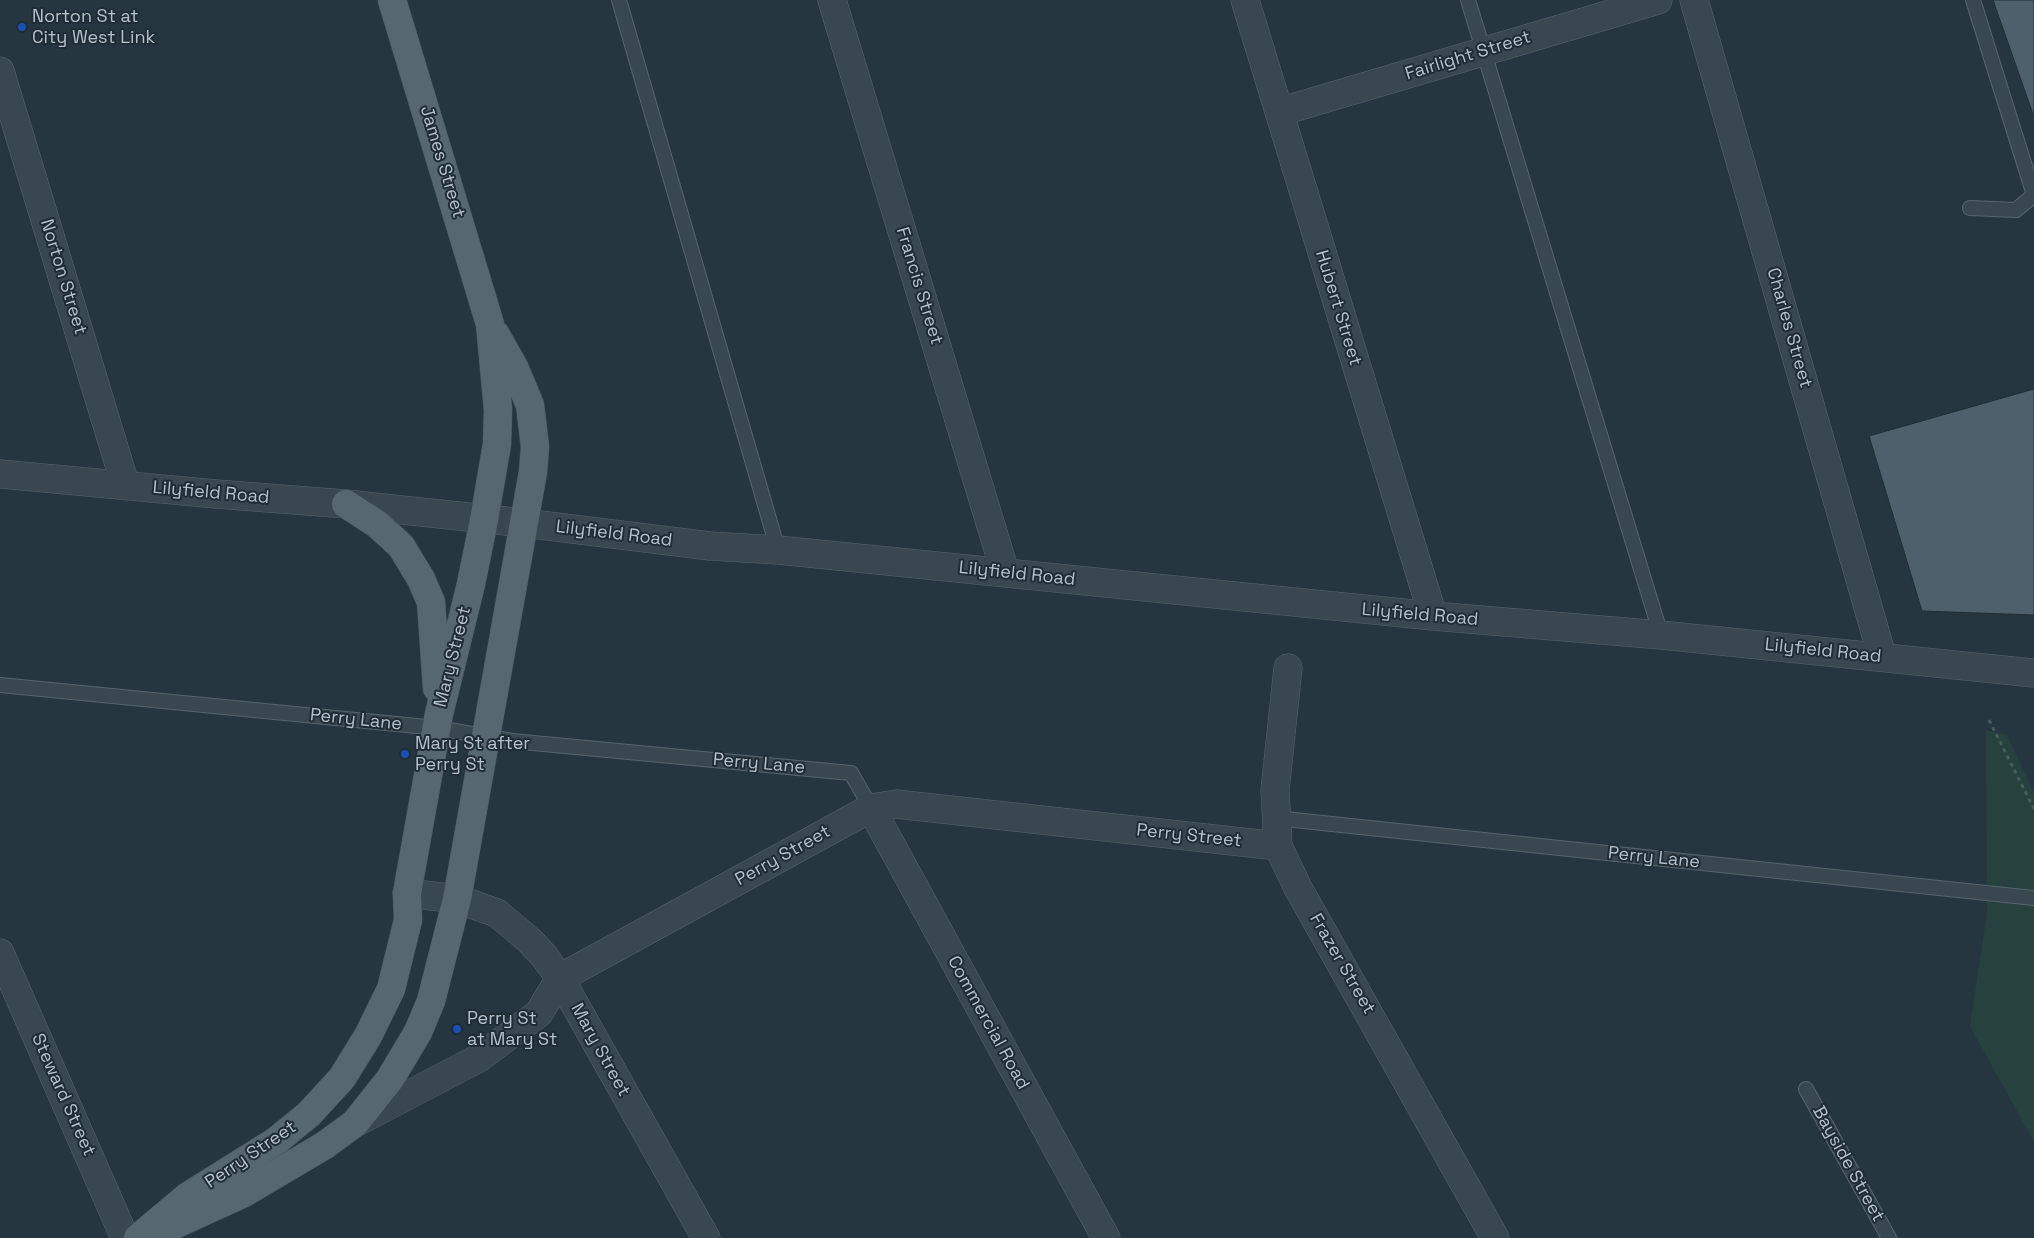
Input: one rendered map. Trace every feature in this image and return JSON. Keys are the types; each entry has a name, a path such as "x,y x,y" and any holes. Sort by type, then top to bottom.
{"main road":[{"name":"James Street","path":"392,0 490,324 498,410 498,444 484,520"},
{"name":"James Street","path":"490,324 514,367 530,405 535,447 534,472 524,523"},
{"path":"346,504 377,524 402,546 421,579 431,602 438,721"},
{"name":"Mary Street","path":"407,893 438,721 471,584 484,520"},
{"path":"457,899 524,523"},
{"name":"Perry Street","path":"138,1238 188,1196 276,1141 309,1114 342,1078 368,1036 391,989 408,920 407,893"},
{"name":"Perry Street","path":"146,1238 244,1193 325,1145 355,1123 390,1080 418,1032 441,970 457,899"}],"street":[{"name":"Francis Street","path":"832,0 1005,572"},
{"name":"Hubert Street","path":"1244,0 1433,616"},
{"name":"Fairlight Street","path":"1279,112 1658,0"},
{"name":"Charles Street","path":"1694,0 1882,656"},
{"name":"Norton Street","path":"0,70 125,484"},
{"name":"Lilyfield Road","path":"0,474 346,504 524,523 700,545 778,550 1433,616 1882,656 2034,673"},
{"name":"Frazer Street","path":"1288,668 1275,790 1278,846 1298,888 1495,1238"},
{"name":"Perry Street","path":"355,1123 479,1058 539,1014 560,978 871,808 896,804 1278,846"},
{"name":"Commercial Road","path":"871,808 1106,1238"},
{"name":"Mary Street","path":"407,893 457,899 497,913 530,941 560,978 706,1238"},
{"name":"Steward Street","path":"0,953 125,1238"}],"lane":[{"path":"620,0 778,550"},
{"path":"1468,0 1661,635"},
{"path":"1970,208 2016,210 2034,195 1972,0"},
{"name":"Perry Lane","path":"0,684 438,721 486,737 851,773 871,808"},
{"name":"Perry Lane","path":"1275,818 2034,898"},
{"name":"Bayside Street","path":"1806,1089 1889,1238"}],"path":[{"path":"1989,720 2034,809"}],"green space":[{"path":"1986,730 2007,735 2034,793 2034,1142 1970,1026 1987,913"}],"building":[{"path":"1993,0 2034,0 2034,117"},
{"path":"2034,389 2034,615 1922,611 1869,436"}],"place":[{"name":"Norton St at City West Link","path":"22,27"},
{"name":"Mary St after Perry St","path":"405,754"},
{"name":"Perry St at Mary St","path":"457,1029"}]}
